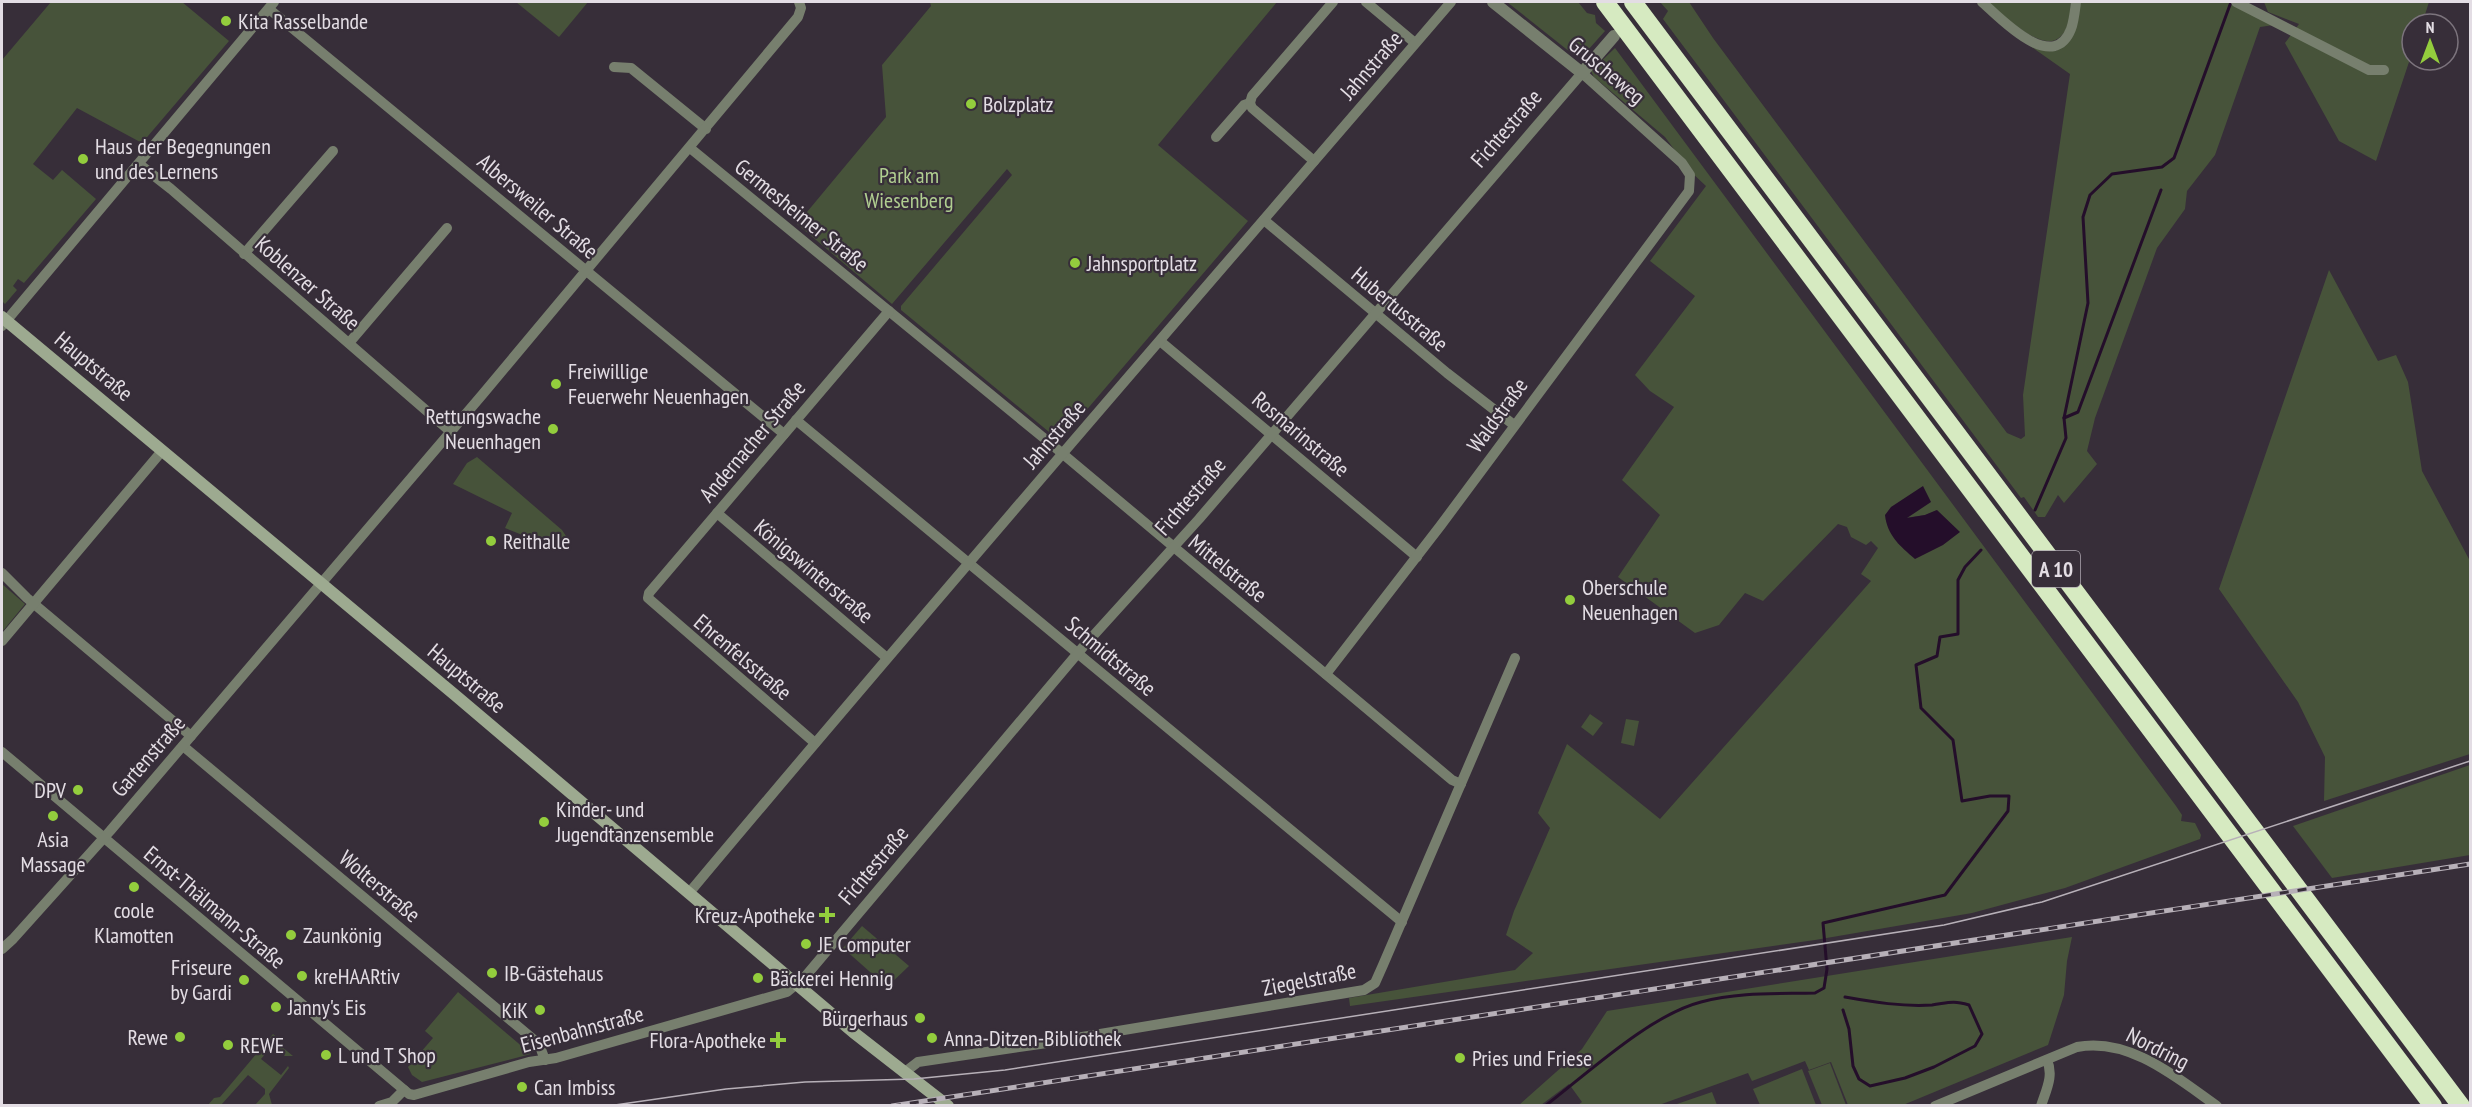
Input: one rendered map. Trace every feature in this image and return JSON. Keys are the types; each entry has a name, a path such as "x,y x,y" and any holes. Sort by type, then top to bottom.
{"highway":[{"name":"A 10","path":"1605,2 2433,1106"},
{"name":"A 10","path":"1633,2 2461,1106"}],"main road":[{"name":"Hauptstraße","path":"3,321 162,451 798,985 948,1106"}],"street":[{"path":"1314,160 1252,108 1250,103 1252,96 1333,2"},
{"path":"1366,2 1415,43"},
{"name":"Jahnstraße","path":"689,893 967,563 1063,455 1451,2"},
{"name":"Gruscheweg","path":"1493,2 1582,73 1682,163 1690,175"},
{"path":"1982,2 2028,40 2044,46 2060,44 2066,39 2072,28 2076,2"},
{"path":"2237,2 2369,70 2384,70"},
{"path":"3,321 272,5"},
{"name":"Albersweiler Straße","path":"272,5 587,272 784,434"},
{"name":"Gartenstraße","path":"2,949 14,939 104,838 587,272 798,17 800,5"},
{"name":"Fichtestraße","path":"798,985 1077,654 1173,548 1614,36"},
{"path":"614,67 631,68 706,129"},
{"path":"1216,138 1244,105 1250,103"},
{"name":"Germesheimer Straße","path":"690,148 889,311"},
{"path":"244,254 333,151"},
{"name":"Koblenzer Straße","path":"139,164 451,432"},
{"name":"Waldstraße","path":"1326,674 1417,557 1597,311 1683,201 1689,191 1690,175"},
{"name":"Hubertusstraße","path":"1264,220 1514,425"},
{"path":"349,343 447,228"},
{"name":"Andernacher Straße","path":"648,598 649,593 889,311"},
{"name":"Mittelstraße","path":"889,311 1452,780 1461,784"},
{"name":"Rosmarinstraße","path":"1160,341 1417,557"},
{"name":"Schmidtstraße","path":"796,420 1402,922"},
{"path":"2,641 162,451"},
{"name":"Königswinterstraße","path":"717,513 887,658"},
{"path":"2,573 33,603 191,736"},
{"name":"Ehrenfelsstraße","path":"648,598 815,743"},
{"name":"Ziegelstraße","path":"905,1072 918,1062 1364,990 1375,983 1515,658"},
{"name":"Wolterstraße","path":"183,746 539,1044 545,1060"},
{"name":"Ernst-Thälmann-Straße","path":"2,752 404,1090"},
{"name":"Eisenbahnstraße","path":"404,1090 414,1095 753,1002 787,992 798,985"},
{"name":"Nordring","path":"2047,1060 2077,1047 2092,1044 2120,1048 2179,1079 2200,1101 2217,1106"},
{"path":"1935,1106 2047,1060 2051,1069 2050,1077 2041,1106"},
{"path":"379,1106 393,1101 404,1090"}],"green space":[{"path":"51,2 182,2 229,41 142,143 77,108 33,164 53,180 62,170 96,199 24,283 18,279 13,286 17,290 5,304 2,301 2,60"},
{"path":"516,2 588,2 559,37"},
{"name":"Park am Wiesenberg","path":"930,2 1277,2 1158,145 1248,221 1060,441 901,310 901,306 1012,175 1007,169 892,304 797,224 886,117 882,65 931,6"},
{"path":"1507,2 1578,2 1587,13 1595,15 1596,23 1605,31 1588,50 1575,56"},
{"path":"1660,2 1689,2 1713,38 2007,433 2021,439 2025,436 2023,395 2070,74 2023,41 2055,51 2062,47 2074,30 2080,2 2227,2 2273,23 2274,25 2260,27 2215,155 2187,191 2185,209 2157,248 2095,418 2087,451 2097,464 2064,503 2058,495 2045,517 2038,517 2024,497 2021,498 1663,19 1668,11"},
{"path":"1988,2 2071,2 2069,21 2060,37 2052,41 2043,40 2022,30"},
{"path":"2264,2 2429,2 2426,12 2400,12 2400,72 2406,72 2376,161 2339,141 2285,43 2299,24 2268,12"},
{"path":"1615,48 2176,806 2182,815 2181,821 2195,823 2201,835 2200,839 2065,888 1972,913 1815,940 1350,1006 1349,998 1515,970 1533,953 1506,935 1550,828 1538,813 1567,744 1660,819 1871,581 1861,574 1878,548 1871,541 1866,545 1851,537 1847,527 1838,524 1763,601 1745,593 1719,625 1695,633 1618,577 1660,515 1622,480 1674,407 1650,391 1635,375 1695,296 1650,261 1706,186 1691,172 1665,137 1594,77 1591,71","holes":["1930,502 1905,518 1925,515 1937,510 1898,544 1891,507"]},
{"path":"2329,270 2378,361 2396,355 2408,382 2422,471 2470,561 2470,754 2324,801 2325,757 2298,702 2219,589"},
{"path":"477,457 562,530 566,536 564,544 552,547 505,528 512,513 453,484 467,463"},
{"path":"2,584 25,604 2,632"},
{"path":"1590,714 1603,723 1593,736 1581,727"},
{"path":"1626,719 1639,721 1634,746 1621,743"},
{"path":"2470,765 2470,855 2332,878 2293,826"},
{"path":"862,926 909,966 887,987 843,948"},
{"path":"2072,937 2064,995 2048,1045 1903,1105 1848,1105 1831,1062 1809,1070 1805,1061 1752,1081 1748,1073 1659,1105 1578,1105 1582,1102 1569,1084 1541,1105 1519,1105 1582,1049 1607,1011"},
{"path":"458,992 531,1054 422,1082 412,1075 408,1067 433,1038 425,1031"},
{"path":"273,1034 278,1038 276,1042 293,1056 285,1056 272,1046 261,1059 281,1075 288,1066 289,1068 269,1094 272,1105 255,1105 265,1094 265,1089 248,1075 221,1105 208,1105 214,1098 220,1097"},
{"path":"1830,1063 1846,1105 1822,1105 1808,1071"},
{"path":"1802,1069 1816,1105 1760,1105 1753,1089"},
{"path":"1712,1092 1717,1105 1674,1105"}],"shaded area":[{"path":"1923,486 1931,502 1907,518 1937,510 1960,532 1943,545 1915,559 1899,545 1891,534 1885,515 1891,507"}],"waterway":[{"path":"2035,510 2066,438 2064,418 2088,303 2083,217 2090,195 2112,174 2162,167 2174,158 2231,2"},
{"path":"2064,418 2078,412 2161,190"},
{"path":"1545,1106 1620,1046 1661,1019 1681,1009 1715,999 1758,994 1815,993 1824,988 1827,969 1823,923 1945,895 2008,811 2009,796 1990,796 1962,801 1953,740 1921,708 1916,665 1937,656 1940,637 1958,634 1958,580 1965,567 1981,550"},
{"path":"1843,1010 1849,1029 1853,1066 1859,1079 1870,1086 1905,1078 1934,1067 1975,1046 1982,1034 1969,1005 1963,1003 1899,1005 1845,997"}],"tram line":[{"path":"608,1106 726,1089 805,1082 914,1079 1005,1070 1944,925 2042,902 2470,761"}],"railway":[{"path":"892,1106 2470,864"}],"place":[{"name":"Kita Rasselbande","path":"226,21"},
{"name":"Bolzplatz","path":"971,104"},
{"name":"Haus der Begegnungen und des Lernens","path":"83,159"},
{"name":"Jahnsportplatz","path":"1075,263"},
{"name":"Freiwillige Feuerwehr Neuenhagen","path":"556,384"},
{"name":"Rettungswache Neuenhagen","path":"553,429"},
{"name":"Reithalle","path":"491,541"},
{"name":"Oberschule Neuenhagen","path":"1570,600"},
{"name":"DPV","path":"78,790"},
{"name":"Asia Massage","path":"53,816"},
{"name":"Kinder- und Jugendtanzensemble","path":"544,822"},
{"name":"coole Klamotten","path":"134,887"},
{"name":"Kreuz-Apotheke","path":"827,915"},
{"name":"Zaunkönig","path":"291,935"},
{"name":"JE Computer","path":"806,944"},
{"name":"IB-Gästehaus","path":"492,973"},
{"name":"kreHAARtiv","path":"302,976"},
{"name":"Bäckerei Hennig","path":"758,978"},
{"name":"Friseure by Gardi","path":"244,980"},
{"name":"Janny's Eis","path":"276,1007"},
{"name":"KiK","path":"540,1010"},
{"name":"Bürgerhaus","path":"920,1018"},
{"name":"Rewe","path":"180,1037"},
{"name":"Anna-Ditzen-Bibliothek","path":"932,1038"},
{"name":"Flora-Apotheke","path":"778,1040"},
{"name":"REWE","path":"228,1045"},
{"name":"L und T Shop","path":"326,1055"},
{"name":"Pries und Friese","path":"1460,1058"},
{"name":"Can Imbiss","path":"522,1087"}]}
